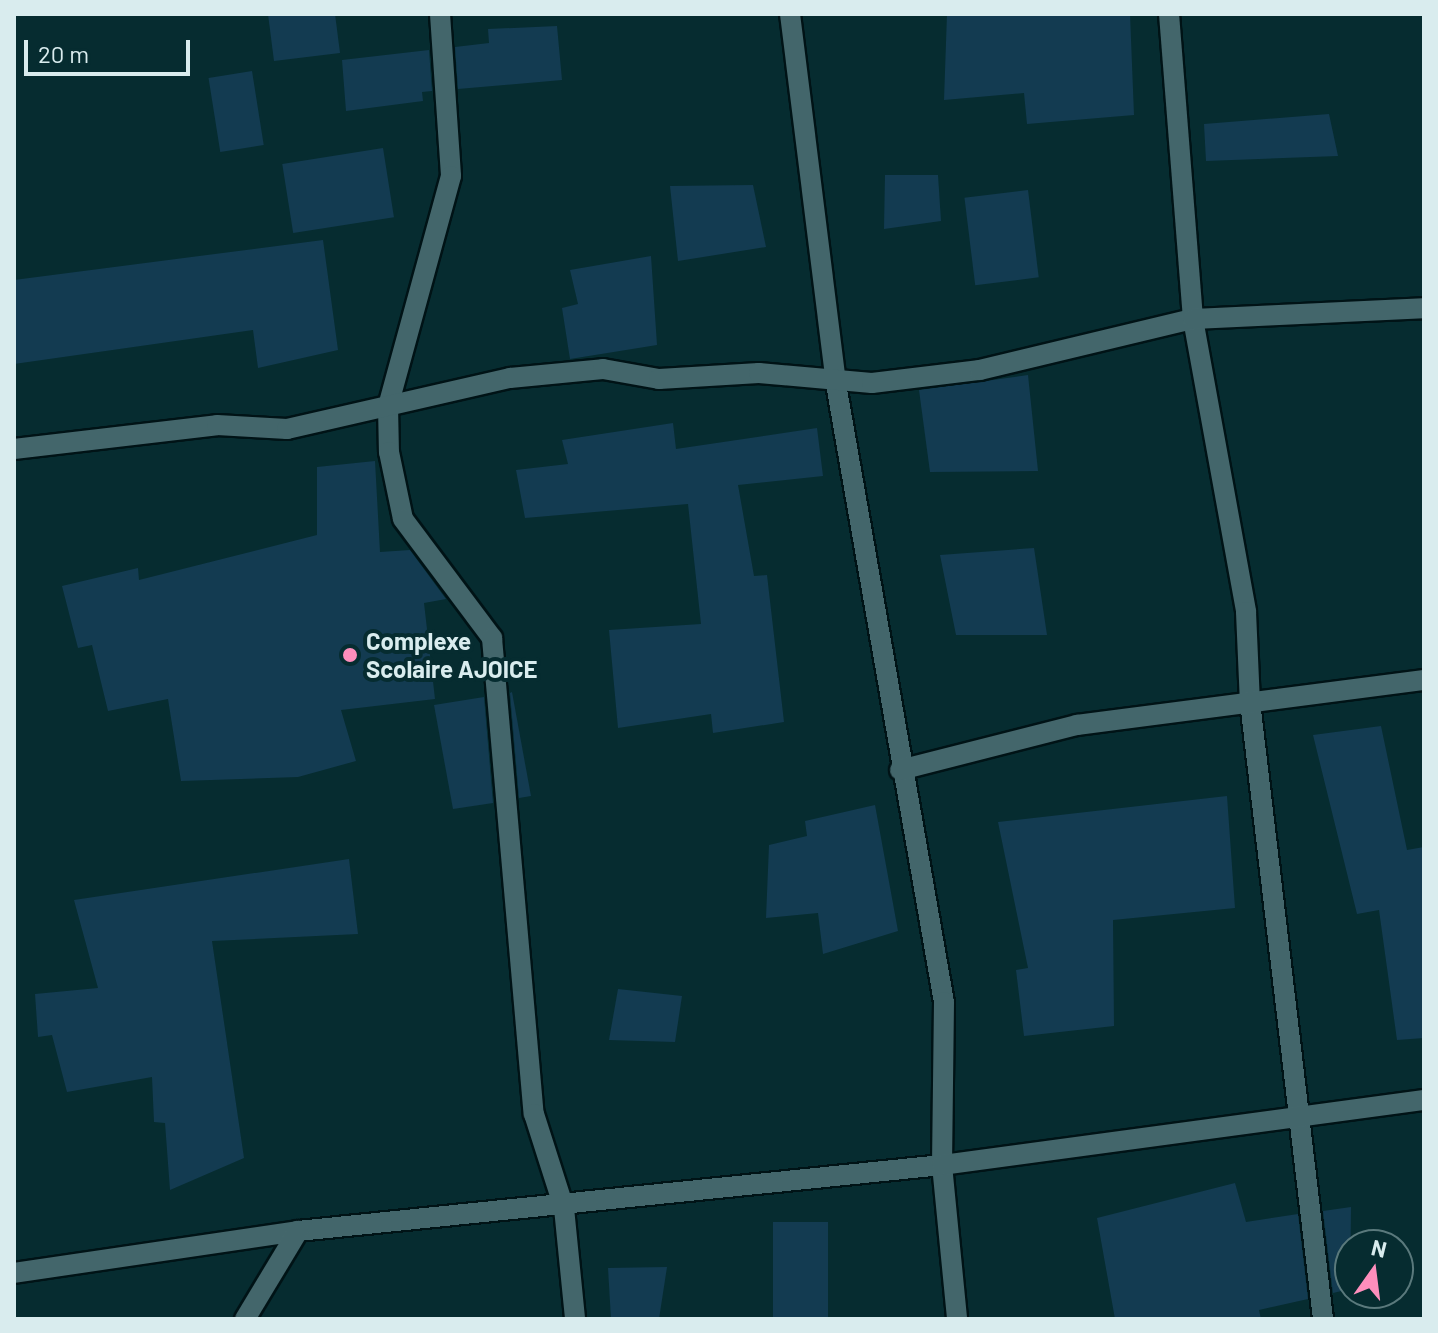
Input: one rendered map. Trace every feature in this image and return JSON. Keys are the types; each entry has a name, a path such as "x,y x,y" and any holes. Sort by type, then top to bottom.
{"street":[{"path":"440,14 451,176 388,406 403,519 492,638 534,1114 564,1208 575,1319"},
{"path":"790,14 836,384 900,770 944,1002 942,1165 957,1319"},
{"path":"1169,14 1193,319 1246,612 1250,702 1323,1319"},
{"path":"14,449 217,425 287,429 510,378 603,369 659,379 759,373 836,384 980,370 1193,319 1424,308"},
{"path":"900,770 1077,725 1424,680"},
{"path":"14,1273 298,1231 564,1208 942,1165 1424,1100"},
{"path":"245,1319 298,1231"}],"building":[{"path":"268,14 335,14 340,53 274,61"},
{"path":"947,14 1130,14 1134,115 1027,124 1024,93 944,100"},
{"path":"557,26 562,80 458,89 455,47 489,43 488,29"},
{"path":"429,50 432,91 422,92 423,101 346,111 342,60"},
{"path":"252,71 264,145 220,152 209,78"},
{"path":"1329,114 1338,156 1206,161 1204,124"},
{"path":"383,148 394,217 293,233 282,164"},
{"path":"885,175 938,175 941,221 884,229"},
{"path":"753,185 766,247 678,261 670,186"},
{"path":"1028,190 1039,277 975,285 964,198"},
{"path":"323,240 338,350 258,368 253,330 14,364 14,280"},
{"path":"651,256 657,345 570,359 562,308 578,304 570,270"},
{"path":"1028,375 1038,471 930,472 919,390"},
{"path":"673,423 676,449 817,428 823,476 738,485 754,576 767,575 784,722 713,733 711,714 618,728 609,630 701,624 688,504 525,518 516,470 568,464 562,440"},
{"path":"375,461 380,552 410,550 446,599 424,603 435,699 341,710 356,761 298,777 181,781 168,699 108,711 92,645 78,648 62,586 138,568 139,580 317,535 317,467"},
{"path":"1034,548 1047,635 956,635 940,555"},
{"path":"510,693 531,796 519,798"},
{"path":"484,697 493,803 453,809 434,705"},
{"path":"1381,726 1407,850 1424,847 1424,1038 1397,1040 1379,910 1357,914 1313,735"},
{"path":"1227,796 1235,908 1113,920 1114,1026 1024,1036 1016,970 1028,968 998,822"},
{"path":"875,805 898,931 823,954 818,913 766,918 769,845 807,836 805,821"},
{"path":"349,859 358,934 212,941 244,1158 170,1190 165,1123 154,1122 152,1077 67,1092 52,1035 38,1037 35,994 98,988 74,900"},
{"path":"618,989 682,996 675,1042 609,1040"},
{"path":"1235,1183 1246,1222 1298,1214 1308,1299 1259,1310 1261,1319 1115,1319 1097,1218"},
{"path":"1351,1207 1351,1229 1334,1229 1333,1293 1323,1211"},
{"path":"773,1222 828,1222 828,1319 773,1319"},
{"path":"667,1267 659,1319 611,1319 608,1268"}],"place":[{"name":"Complexe Scolaire AJOICE","path":"350,655"}]}
